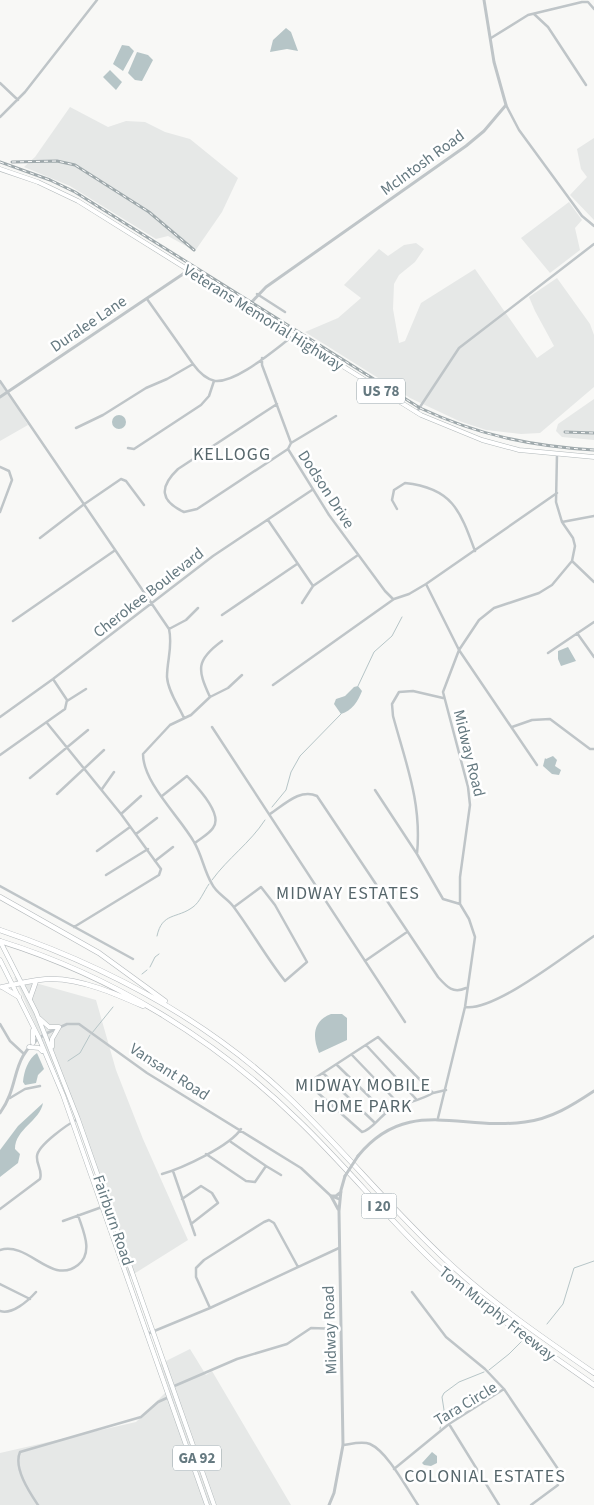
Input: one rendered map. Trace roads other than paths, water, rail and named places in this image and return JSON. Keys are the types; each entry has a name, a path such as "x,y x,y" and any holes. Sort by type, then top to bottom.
{"highway":[{"path":"0,897 99,953 180,1013"},
{"name":"Tom Murphy Freeway","path":"0,930 102,970 180,1013 229,1048 286,1095 428,1243 468,1280 512,1315 594,1373"},
{"name":"Tom Murphy Freeway","path":"0,941 52,959 98,980 170,1020 214,1049 275,1098 421,1250 452,1279 504,1322 594,1385"},
{"path":"1,987 59,979 90,986 120,996 170,1020"},
{"path":"30,998 36,981"},
{"path":"1,987 19,997"}],"main road":[{"name":"Veterans Memorial Highway","path":"0,169 38,182 74,199 416,413 482,440 520,450 594,457"},
{"name":"Fairburn Road","path":"0,941 30,998 78,1119 214,1505"},
{"name":"Fairburn Road","path":"0,960 39,1038 72,1122 207,1505"},
{"path":"38,1017 50,1027 59,1028 52,1039 52,1052"},
{"path":"33,1025 33,1044"},
{"path":"29,1047 41,1049 48,1060"},
{"path":"92,1180 98,1187 103,1203 108,1204"}],"street":[{"path":"0,117 18,100 97,0"},
{"path":"484,0 494,62 506,105 519,130 582,216 594,226"},
{"path":"491,38 533,14 582,2 588,2 594,9"},
{"path":"533,14 548,27 586,85"},
{"path":"0,82 18,100"},
{"name":"McIntosh Road","path":"247,307 257,294 466,146 484,131 506,105"},
{"path":"416,413 459,348 594,244"},
{"name":"Duralee Lane","path":"0,397 189,270"},
{"path":"257,294 285,312"},
{"path":"147,299 200,373 214,381 233,377 293,336"},
{"name":"Dodson Drive","path":"262,358 262,365 291,443 288,449 312,490 384,591 394,599"},
{"path":"76,428 103,416 146,388 167,379 193,364"},
{"path":"0,381 114,551 169,629 172,641 167,676 169,687 184,718"},
{"path":"128,448 134,449 201,405 209,396 214,381"},
{"path":"277,404 178,469 168,480 165,488 166,499 170,505 184,512 197,509 288,449"},
{"path":"291,443 336,416"},
{"path":"557,454 556,502 562,522 575,546 572,561 594,582"},
{"path":"0,467 9,471 12,480 0,512"},
{"path":"40,538 121,479 126,481 144,505"},
{"path":"397,509 392,500 394,490 405,483 444,494 452,502 466,526 475,551"},
{"name":"Cherokee Boulevard","path":"0,716 53,679 212,556 312,490"},
{"path":"273,685 394,599 409,594 426,584 556,493"},
{"path":"562,522 594,516"},
{"path":"268,520 313,586"},
{"path":"13,621 114,551"},
{"path":"302,603 313,586 358,555"},
{"name":"Midway Road","path":"438,1118 465,1006 475,938 469,919 460,904 460,877 470,805 468,787 443,698 447,678 465,639 486,613 504,604 539,593 552,585 572,561"},
{"path":"222,615 297,564"},
{"path":"426,584 459,650 537,765"},
{"path":"169,629 186,620 198,608"},
{"path":"548,653 594,622"},
{"path":"577,633 594,657"},
{"path":"210,697 201,678 202,660 206,653 222,641"},
{"path":"234,908 261,887 274,905 307,962 285,981 271,964 256,937 234,908 227,898 212,885 195,843 162,796 143,764 143,754 170,725 191,714 210,697 228,688 242,675"},
{"path":"53,679 67,701"},
{"path":"0,755 47,723 65,709 67,701 86,689"},
{"path":"417,854 418,807 393,716 392,704 399,692 406,690 443,698"},
{"path":"512,727 541,718 550,719 590,749 594,748"},
{"path":"47,723 121,814 161,869 160,875 74,927"},
{"path":"212,727 405,1022"},
{"path":"30,778 88,730"},
{"path":"58,794 104,750"},
{"path":"101,790 114,772"},
{"path":"162,796 187,776 201,791 216,815 216,823 213,829 195,843"},
{"path":"375,790 417,854 443,899 460,904"},
{"path":"270,814 299,795 310,793 317,796 438,978 447,987 458,991 467,988"},
{"path":"121,814 141,796"},
{"path":"136,834 157,818"},
{"path":"97,851 131,827"},
{"path":"155,861 173,847"},
{"path":"106,875 148,850"},
{"path":"0,886 133,959"},
{"path":"366,960 407,932"},
{"path":"465,1006 484,1006 497,1000 594,936"},
{"path":"0,1024 10,1040 23,1053"},
{"name":"Vansant Road","path":"0,1113 10,1098 23,1053 45,1034 71,1024 79,1024 147,1073 241,1129 301,1168 331,1196 340,1199"},
{"path":"433,1093 381,1038 366,1045 312,1080 311,1084 358,1131 367,1131 374,1122 400,1105 446,1090"},
{"path":"366,1045 416,1099"},
{"path":"352,1055 400,1105"},
{"path":"337,1065 386,1113"},
{"path":"323,1073 374,1122"},
{"path":"10,1098 25,1089 40,1086"},
{"name":"Midway Road","path":"329,1505 334,1494 343,1444 344,1410 339,1248 340,1192 358,1156 373,1139 392,1128 415,1120 438,1118 472,1122 526,1122 561,1111 594,1090"},
{"path":"0,1209 40,1179 41,1173 37,1159 39,1150 78,1119"},
{"path":"162,1174 185,1167 231,1142 241,1129"},
{"path":"231,1142 281,1176"},
{"path":"206,1154 251,1183 255,1182 266,1166"},
{"path":"172,1171 195,1235"},
{"path":"182,1199 201,1186 212,1193 218,1202 191,1224"},
{"path":"339,1212 331,1196 336,1196 340,1192"},
{"path":"63,1221 102,1207"},
{"path":"0,1250 8,1248 19,1249 52,1268 70,1269 83,1260 86,1250 87,1243 78,1215"},
{"path":"210,1308 196,1277 196,1268 204,1260 264,1222 269,1220 274,1223 298,1267"},
{"path":"147,1334 210,1308 339,1248"},
{"path":"0,1284 30,1299"},
{"path":"0,1311 8,1312 30,1299 36,1292"},
{"path":"412,1292 446,1337 485,1369 504,1389"},
{"path":"172,1387 238,1359 287,1344 311,1328 340,1329"},
{"name":"Tara Circle","path":"394,1469 449,1424 504,1389 558,1469 558,1485 531,1505"},
{"path":"38,1505 27,1488 18,1458 20,1452 141,1417 158,1402 170,1396"},
{"path":"449,1424 499,1505"},
{"path":"343,1444 368,1443 377,1448 394,1469 418,1505"}],"waterway":[{"path":"358,686 374,652 392,636 402,617"},
{"path":"272,807 286,790 291,772 300,756 341,714"},
{"path":"212,880 253,836 265,820"},
{"path":"157,936 162,923 166,919 193,907 209,884"},
{"path":"150,967 155,957 159,954"},
{"path":"142,974 147,970"},
{"path":"92,1033 113,1007"},
{"path":"68,1061 80,1053 90,1035"},
{"path":"547,1324 563,1304 574,1268 594,1261"},
{"path":"489,1370 523,1340"},
{"path":"440,1429 444,1410 442,1397 444,1393 459,1382 484,1372"}],"railway":[{"path":"12,162 57,161 75,165 149,212 194,250"},
{"path":"0,162 50,180 75,192 420,408 463,425 505,438 548,446 594,450"},
{"path":"565,432 594,433"}],"district":[{"name":"KELLOGG","path":"232,454"},
{"name":"MIDWAY ESTATES","path":"348,893"},
{"name":"MIDWAY MOBILE HOME PARK","path":"363,1095"},
{"name":"COLONIAL ESTATES","path":"485,1476"}]}
